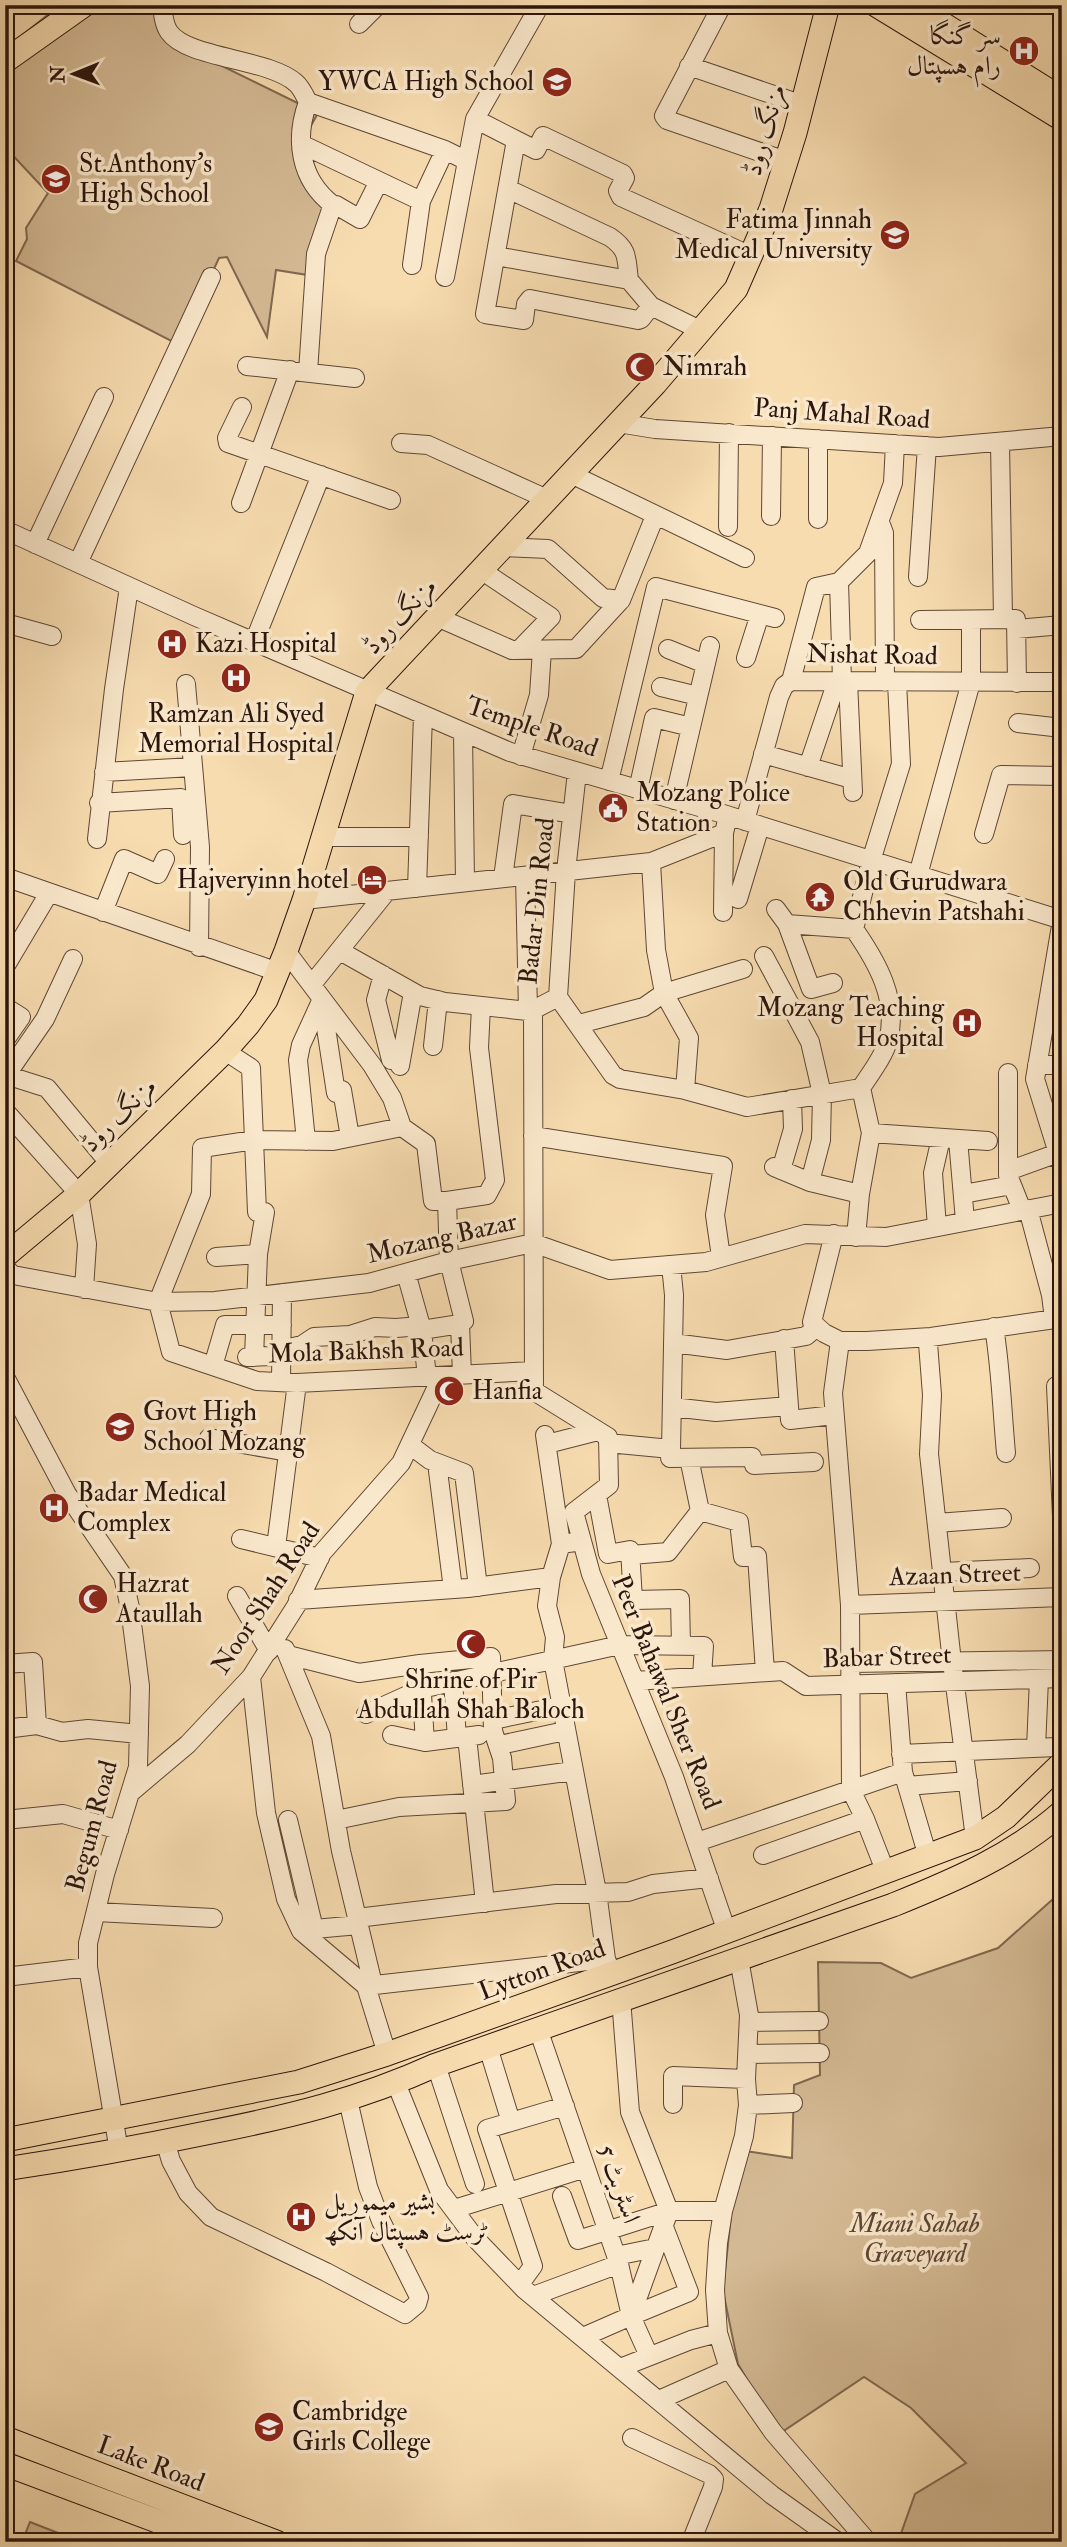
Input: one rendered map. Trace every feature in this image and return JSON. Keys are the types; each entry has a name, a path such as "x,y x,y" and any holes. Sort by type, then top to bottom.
{"main road":[{"path":"5,61 84,5"},
{"name":"مزنگ روڈ","path":"5,1256 79,1194 225,1051 248,1025 266,1000 286,951 367,692 618,423 702,331 736,289 771,209 803,105 828,5"},
{"path":"876,5 1062,119"},
{"path":"913,5 1062,99"},
{"name":"Lytton Road","path":"5,2140 299,2082 387,2054 609,1966 727,1932 975,1838 1006,1817 1062,1763"},
{"name":"Lytton Road","path":"5,2169 119,2151 298,2115 348,2100 436,2065 893,1905 963,1877 1019,1845 1062,1812"},
{"path":"953,1847 963,1877"},
{"name":"Lake Road","path":"5,2438 276,2542"},
{"path":"5,2464 213,2542"}],"street":[{"path":"162,5 168,30 178,40 273,70 297,83 308,102 467,160"},
{"path":"359,24 378,5"},
{"path":"445,276 475,119 540,5"},
{"path":"722,5 664,116 667,120 786,161"},
{"path":"689,66 803,105"},
{"path":"308,102 304,112 301,144 304,165 318,189 333,205 360,219 379,181"},
{"path":"475,119 536,150 543,136 623,174 625,178 618,191 621,197 751,256"},
{"path":"516,140 485,314 524,320 526,304 530,299 638,320 652,306"},
{"path":"301,144 421,201"},
{"path":"412,265 421,201 445,150"},
{"path":"508,189 610,237 625,250 629,281 652,306 702,331"},
{"path":"241,503 260,453 299,371 316,254 333,205"},
{"path":"496,256 629,281"},
{"path":"78,563 211,276"},
{"path":"247,366 355,378"},
{"path":"36,544 104,397"},
{"path":"242,407 226,441 391,500"},
{"name":"Panj Mahal Road","path":"618,423 655,429 927,446 1000,443 1062,436"},
{"path":"727,527 729,433"},
{"path":"771,516 772,436"},
{"path":"818,439 818,519"},
{"path":"401,443 428,445 547,499"},
{"path":"1000,443 1010,624 1017,683"},
{"path":"791,681 816,587 839,582 868,553 893,483 895,444"},
{"path":"918,577 927,446"},
{"path":"254,642 321,474"},
{"path":"571,474 745,558"},
{"path":"438,617 512,650 576,649 621,600 655,516"},
{"path":"856,1237 860,1194 871,1133 861,1088 888,1042 891,1009 884,982 870,953 854,929 871,861 901,764 891,682 884,533 880,524"},
{"name":"Temple Road","path":"5,530 367,692 521,755 674,800 739,824 871,861 1062,920"},
{"path":"502,547 548,549 603,598 621,600"},
{"path":"481,570 551,617 519,650"},
{"path":"763,754 808,767 853,785 842,681 839,582"},
{"path":"97,839 129,587"},
{"path":"609,781 656,587 768,616 746,658"},
{"path":"920,620 1062,625"},
{"path":"918,875 971,682 971,620"},
{"path":"5,623 52,636"},
{"path":"674,800 710,646"},
{"path":"668,649 705,664"},
{"path":"521,755 540,695 542,650"},
{"name":"Nishat Road","path":"739,824 783,685 791,681 1062,682"},
{"path":"808,767 842,681"},
{"path":"186,684 200,847 199,947"},
{"path":"661,687 698,696"},
{"path":"417,888 422,715"},
{"path":"638,790 654,718 691,727"},
{"path":"1018,723 1062,728"},
{"path":"622,728 650,735"},
{"path":"463,732 465,882"},
{"path":"104,772 193,766"},
{"name":"Badar Din Road","path":"577,772 566,871 558,997 533,1010 534,1391 603,1437"},
{"path":"984,834 1001,775 1062,776"},
{"path":"100,803 181,799 183,835"},
{"path":"503,878 513,804 572,814"},
{"path":"304,900 651,862 739,824"},
{"path":"738,899 739,824"},
{"path":"723,912 739,824"},
{"path":"323,837 419,837"},
{"path":"103,912 124,859 158,874 165,859"},
{"path":"651,862 656,950 664,993 689,1038 685,1090"},
{"path":"340,951 413,992 438,1000 528,1011 524,876"},
{"path":"5,877 199,947 278,972"},
{"path":"306,1141 298,1060 317,991 340,951 387,891"},
{"path":"5,967 49,892"},
{"path":"776,909 787,924 811,989 834,983"},
{"path":"963,1194 1060,1160 1035,1079 1056,988 1062,920"},
{"path":"787,924 854,929"},
{"path":"286,951 372,1065 391,1098 402,1127 426,1144 433,1201 487,1195 495,1181 479,1048 481,1006"},
{"path":"764,956 810,1042 822,1094 821,1140 810,1182"},
{"path":"73,959 45,1018 6,1076 47,1088 110,1164"},
{"path":"579,1024 644,1007 664,993 743,969"},
{"path":"383,975 376,1000 396,1063 413,992"},
{"path":"317,991 336,1093 342,1090 350,1137"},
{"path":"558,997 613,1075 620,1079 685,1090 747,1107 861,1088"},
{"path":"433,1046 438,1000"},
{"path":"5,1007 21,1017 5,1040"},
{"path":"225,1051 251,1068 257,1212 265,1212 258,1254 256,1326 251,1357 271,1356 302,1345 314,1337 350,1335 375,1327 422,1328 460,1324 464,1321 449,1261 447,1201"},
{"path":"1037,1065 1062,1065"},
{"path":"834,1234 812,1322 824,1334 840,1341 931,1338 1058,1318 1025,1210 1010,1178 1007,1073"},
{"path":"792,1099 793,1129 777,1169 810,1182 860,1194"},
{"path":"5,1111 79,1194 87,1244 84,1289"},
{"path":"158,1302 201,1194 202,1148 254,1140 333,1141 402,1127"},
{"path":"871,1133 988,1141"},
{"path":"533,1136 723,1166 715,1215 721,1257"},
{"path":"950,1138 963,1194 965,1221"},
{"path":"937,1227 933,1173 950,1138"},
{"name":"Mozang Bazar","path":"5,1268 13,1275 158,1302 215,1301 369,1283 449,1261 533,1243 610,1270 706,1262 805,1234 886,1237 1062,1203"},
{"path":"216,1257 258,1254"},
{"path":"671,1265 674,1295 670,1458 752,1457 754,1465 814,1462"},
{"path":"406,1273 434,1376"},
{"path":"276,1547 288,1452 289,1382 281,1351 282,1293"},
{"name":"Mola Bakhsh Road","path":"158,1302 171,1352 257,1381 289,1382 534,1371"},
{"path":"460,1324 462,1375"},
{"path":"213,1366 225,1325 282,1325"},
{"path":"673,1342 727,1350 806,1336 817,1327"},
{"path":"994,1327 1001,1372 1000,1392 1006,1453"},
{"path":"931,1338 928,1343 932,1395 929,1454 954,1682 975,1838"},
{"path":"784,1339 790,1420 834,1415"},
{"path":"840,1341 832,1393 849,1605 851,1790 886,1872"},
{"name":"Noor Shah Road","path":"130,1793 188,1745 251,1677 279,1634 320,1558 358,1510 401,1463 434,1376"},
{"name":"Begum Road","path":"5,1377 67,1494 123,1576 130,1608 140,1686 138,1767 88,1943 88,1967 119,2151"},
{"path":"1058,1398 1062,1513"},
{"path":"672,1407 716,1412 788,1406"},
{"path":"366,1986 609,1966 553,1660 555,1637 547,1606 551,1577 561,1544 546,1439 603,1437 671,1449"},
{"path":"603,1437 603,1490 608,1554 630,1550 633,1600 681,1599 681,1646"},
{"path":"209,1438 288,1452"},
{"path":"410,1445 437,1463 464,1473 478,1587"},
{"path":"631,1555 668,1552 700,1511 689,1458"},
{"path":"437,1463 453,1589"},
{"name":"Peer Bahawal Sher Road","path":"603,1490 574,1512 591,1574 674,1777 727,1932"},
{"path":"700,1511 739,1522 743,1557 757,1556 765,1672"},
{"path":"937,1523 1002,1518"},
{"path":"241,1539 320,1558"},
{"path":"561,1544 582,1541"},
{"path":"943,1572 1030,1568"},
{"path":"298,1600 478,1587 551,1577"},
{"path":"237,1597 269,1651"},
{"name":"Azaan Street","path":"849,1605 1062,1597"},
{"path":"279,1634 321,1736 336,1821 371,1976 366,1986"},
{"path":"366,1714 421,1689 620,1645 704,1646 702,1676"},
{"path":"288,1656 359,1674 419,1664 491,1657 495,1732 506,1781 506,1801 473,1794 336,1821"},
{"path":"849,1664 1062,1660"},
{"path":"5,1664 33,1662 37,1725"},
{"path":"419,1664 425,1742"},
{"name":"Babar Street","path":"635,1681 783,1671 806,1686 1062,1678"},
{"path":"251,1677 266,1813 286,1899 301,1931 366,1986 387,2054"},
{"path":"1035,1748 1039,1679"},
{"path":"453,1681 473,1794 485,1903"},
{"path":"896,1683 904,1770 928,1857"},
{"path":"495,1732 561,1706"},
{"path":"5,1729 37,1725 62,1732 88,1729 139,1734"},
{"path":"393,1735 425,1742 495,1732 565,1731"},
{"path":"697,1842 964,1751 1057,1747 1062,1742"},
{"path":"904,1770 968,1781"},
{"path":"506,1781 573,1771"},
{"path":"5,1820 63,1814 119,1830"},
{"path":"763,1855 865,1819"},
{"path":"288,1820 314,1929 485,1903 556,1894 628,1892 653,1884 709,1878"},
{"path":"96,1912 213,1918"},
{"path":"396,2083 439,2190 475,2238 526,2290 772,2495 840,2542 863,2536 773,2432 729,2369 719,2333 715,2290 723,2211 744,2136 748,2105 746,2079 749,2021 739,1959"},
{"path":"5,1977 88,1967"},
{"path":"583,2337 689,2292 630,2112 621,1999"},
{"path":"749,2021 819,2021"},
{"name":"اسٹریٹ 5","path":"538,2029 618,2260 631,2316 649,2356"},
{"path":"488,2047 511,2122"},
{"path":"748,2054 820,2053"},
{"path":"436,2065 475,2184"},
{"path":"673,2104 673,2076 746,2079"},
{"path":"165,2141 171,2161 188,2193 211,2217 326,2272 405,2314 417,2304 419,2297 381,2221 368,2187 348,2100"},
{"path":"748,2105 793,2103"},
{"path":"526,2290 533,2266 487,2129 565,2106"},
{"path":"454,2209 586,2168"},
{"path":"562,2196 578,2239 607,2230 723,2211"},
{"path":"631,2316 667,2219"},
{"path":"526,2290 655,2248"},
{"path":"620,2368 691,2340 719,2333"},
{"path":"659,2399 729,2369"},
{"path":"632,2438 709,2474 714,2479 691,2542"}],"green space":[{"path":"60,5 158,5 163,37 318,113 301,144 303,168 333,199 314,276 276,270 267,337 227,257 219,258 179,345 16,261 27,239 26,228 48,193 5,147 5,49"},
{"name":"Miani Sahab Graveyard","path":"1062,1891 1062,2542 898,2542 915,2494 966,2463 911,2408 864,2377 779,2434 738,2364 723,2291 738,2150 792,2158 794,2085 820,2075 818,1962 881,1963 911,1978 998,1948"},
{"path":"30,2522 81,2542 22,2542"}],"place":[{"name":"سر گنگا رام ہسپتال","path":"1024,51"},
{"name":"YWCA High School","path":"557,82"},
{"name":"St.Anthony's High School","path":"56,179"},
{"name":"Fatima Jinnah Medical University","path":"895,235"},
{"name":"Nimrah","path":"640,367"},
{"name":"Kazi Hospital","path":"172,644"},
{"name":"Ramzan Ali Syed Memorial Hospital","path":"236,678"},
{"name":"Mozang Police Station","path":"613,808"},
{"name":"Hajveryinn hotel","path":"372,880"},
{"name":"Old Gurudwara Chhevin Patshahi","path":"820,897"},
{"name":"Mozang Teaching Hospital","path":"967,1023"},
{"name":"Hanfia","path":"449,1391"},
{"name":"Govt High School Mozang","path":"120,1427"},
{"name":"Badar Medical Complex","path":"54,1508"},
{"name":"Hazrat Ataullah","path":"93,1599"},
{"name":"Shrine of Pir Abdullah Shah Baloch","path":"471,1644"},
{"name":"بشیر میموریل ٹرسٹ ہسپتال آنکھ","path":"301,2217"},
{"name":"Cambridge Girls College","path":"269,2427"}]}
